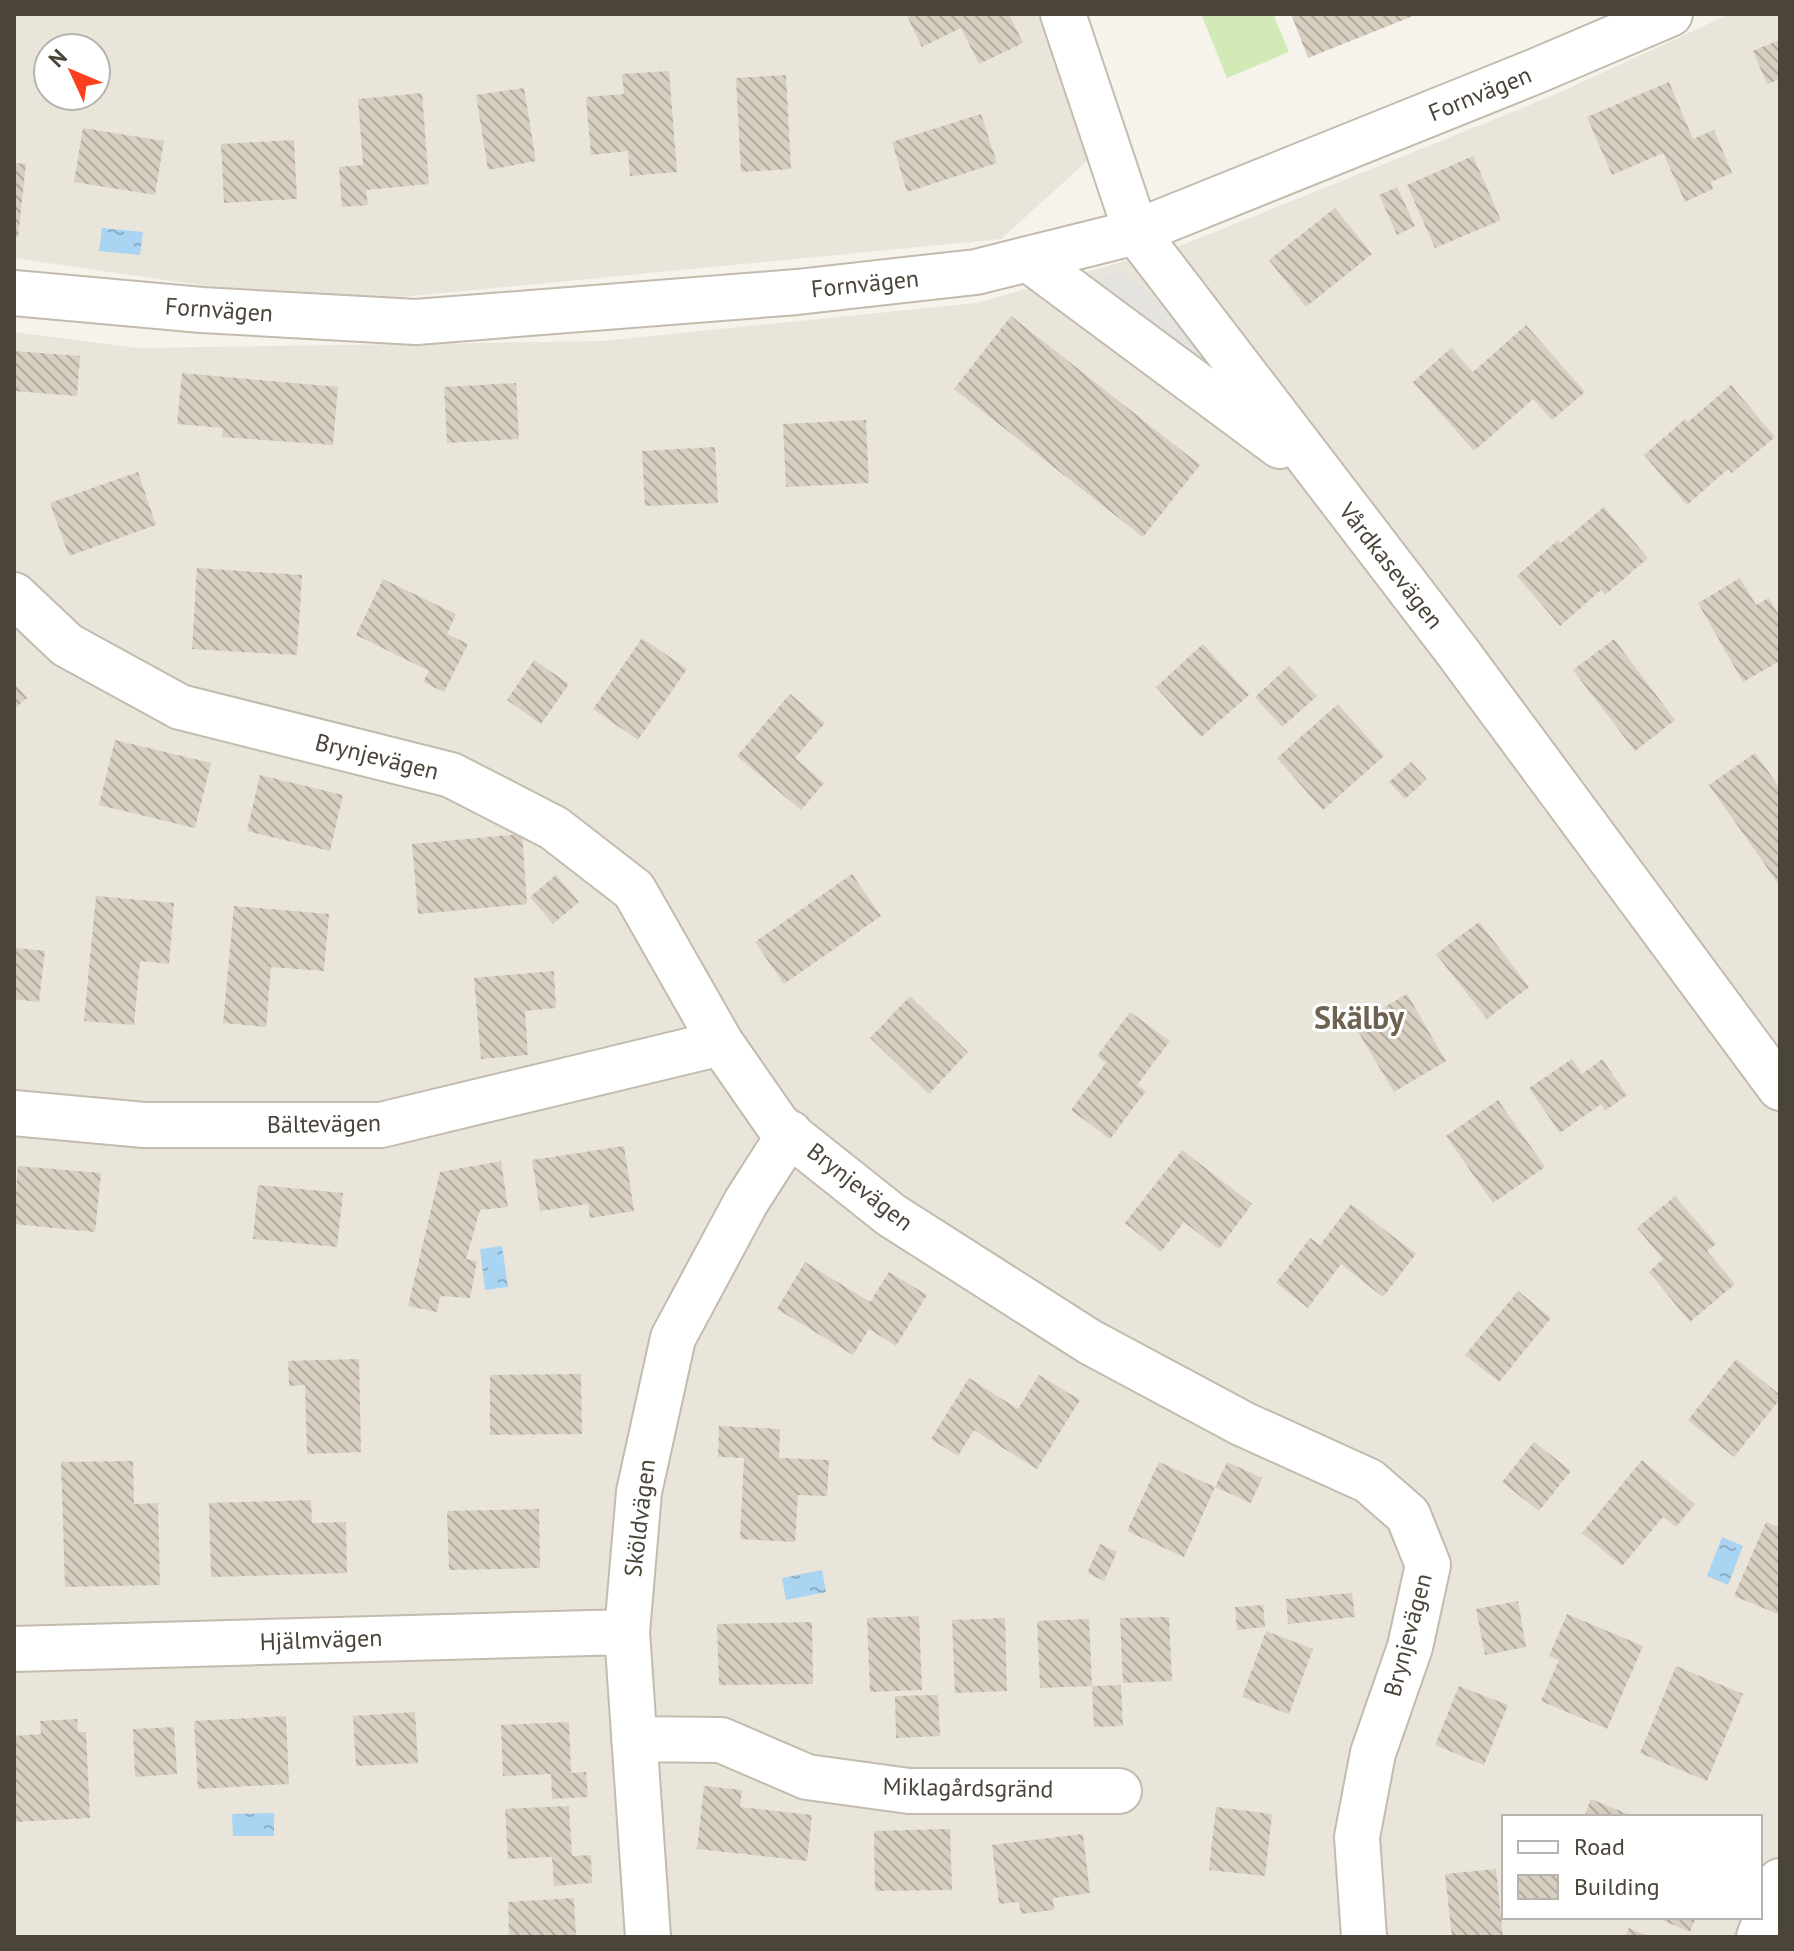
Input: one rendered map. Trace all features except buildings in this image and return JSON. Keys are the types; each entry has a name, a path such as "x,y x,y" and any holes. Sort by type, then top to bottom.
{"street":[{"name":"Vårdkasevägen","path":"1063,14 1136,232 1456,650 1780,1088"},
{"name":"Fornvägen","path":"14,293 202,310 416,322 797,292 976,272 1136,232 1670,14"},
{"path":"1028,259 1321,477"},
{"name":"Brynjevägen","path":"14,595 67,645 180,707 451,775 554,828 634,890 721,1043 778,1125 891,1215 1090,1342 1243,1424 1369,1481 1408,1515 1428,1565 1410,1647 1373,1753 1357,1837 1364,1937"},
{"name":"Bältevägen","path":"14,1113 144,1125 381,1125 721,1043"},
{"name":"Sköldvägen","path":"648,1937 627,1632 639,1492 673,1338 746,1202 790,1133"},
{"name":"Hjälmvägen","path":"14,1649 627,1632"},
{"name":"Miklagårdsgränd","path":"634,1739 721,1740 807,1777 909,1791 1119,1791"},
{"path":"1759,1937 1780,1881"}],"shaded area":[{"path":"14,14 1043,14 1096,153 1001,239 351,302 192,284 14,258"},
{"path":"1730,14 1780,14 1780,1937 14,1937 14,332 138,348 602,341 976,303 1185,244 1547,98"},
{"path":"1121,271 1246,375 1215,391 1086,283"}],"green space":[{"path":"1201,14 1273,14 1289,52 1227,78"}],"water":[{"path":"102,228 143,232 140,255 99,251"},
{"path":"502,1246 508,1287 485,1290 480,1249"},
{"path":"1722,1537 1743,1546 1728,1585 1707,1576"},
{"path":"822,1570 826,1592 786,1600 782,1578"},
{"path":"274,1813 274,1836 233,1836 232,1814"}],"district":[{"name":"Skälby","path":"1359,1018"}]}
